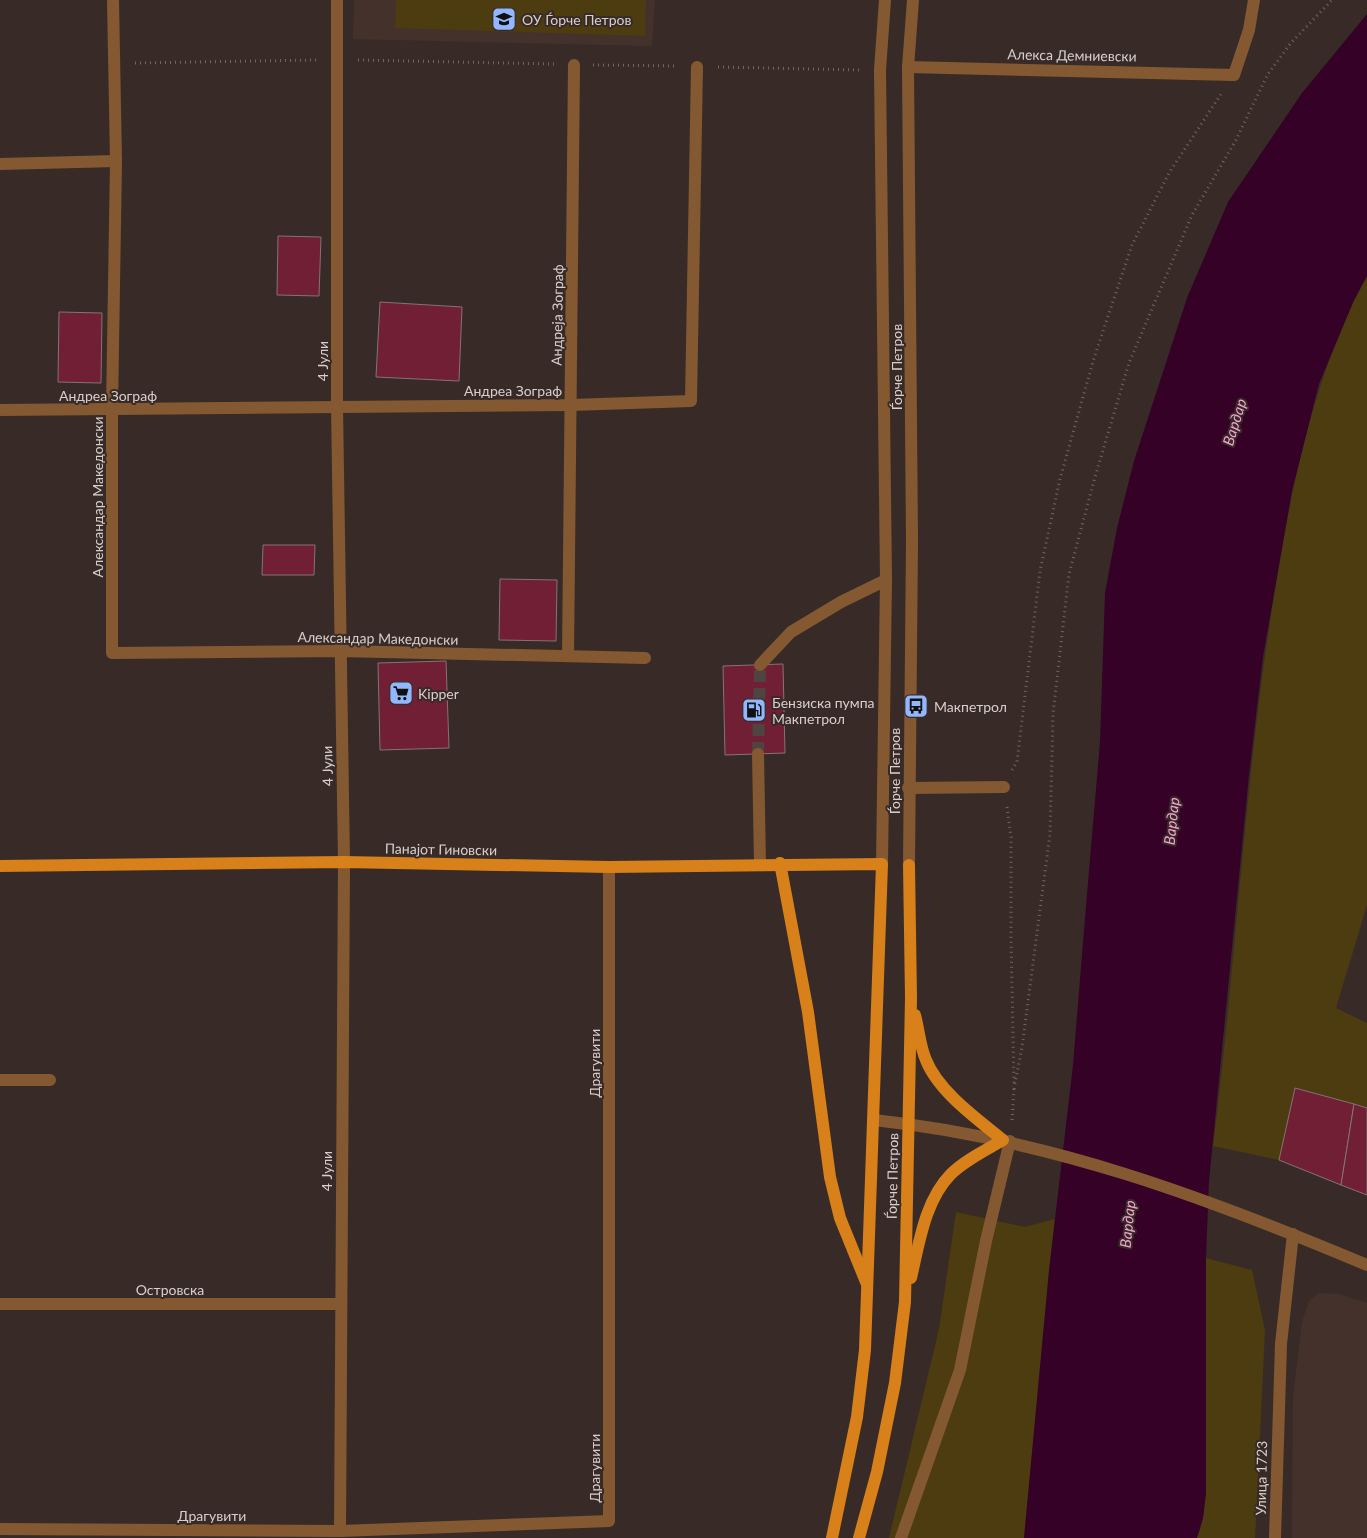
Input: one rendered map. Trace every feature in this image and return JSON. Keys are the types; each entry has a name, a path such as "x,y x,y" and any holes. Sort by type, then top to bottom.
{"main road":[{"name":"Панајот Гиновски","path":"0,866 344,862 609,867 882,864"},
{"path":"780,864 808,1012 830,1177 840,1218 868,1286"},
{"name":"Ѓорче Петров","path":"832,1538 858,1417 865,1350 882,864"},
{"name":"Ѓорче Петров","path":"859,1538 877,1472 896,1383 906,1302 911,998 909,865"},
{"path":"906,1302 923,1227 935,1198 951,1174 1007,1141 970,1113 944,1087 926,1061 911,998"}],"street":[{"name":"Александар Македонски","path":"112,653 112,410 116,162 113,0"},
{"name":"4 Јули","path":"337,0 337,406 344,862 340,1531"},
{"name":"Ѓорче Петров","path":"882,864 886,580 880,70 885,0"},
{"name":"Ѓорче Петров","path":"909,865 908,788 912,532 908,67 913,0"},
{"path":"1234,75 1249,30 1254,0"},
{"name":"Андреја Зограф","path":"568,656 574,65"},
{"name":"Андреа Зограф","path":"0,410 571,405 691,401 696,66"},
{"name":"Алекса Демниевски","path":"908,67 1234,75"},
{"path":"0,164 116,162"},
{"path":"760,665 791,632 841,602 886,580"},
{"name":"Αлександар Македонски","path":"112,653 341,652 645,658"},
{"path":"758,754 760,864"},
{"path":"908,788 1004,786"},
{"name":"Драгувити","path":"0,1529 340,1531 609,1521 609,867"},
{"path":"0,1080 50,1080"},
{"path":"874,1120 1007,1141 1155,1182 1233,1210 1367,1265"},
{"path":"901,1538 960,1370 1007,1141"},
{"name":"Улица 1723","path":"1275,1538 1281,1344 1294,1234"},
{"name":"Островска","path":"0,1304 340,1304"}],"path":[{"path":"1007,1141 1022,1047 1050,834 1054,714 1069,574 1095,476 1129,363 1192,215 1236,140 1268,74 1290,44 1332,0"},
{"path":"115,63 338,59 880,70"},
{"path":"1014,1089 1011,837 1004,786 1016,762 1040,571 1060,479 1094,358 1132,245 1169,173 1234,75"}],"shaded area":[{"name":"ОУ Ѓорче Петров","path":"354,0 655,0 652,46 353,39"},
{"name":"ОУ Ѓорче Петров","path":"396,0 646,0 645,36 395,28"},
{"path":"1367,276 1367,905 1336,1008 1367,1023 1367,1108 1296,1088 1279,1160 1213,1146 1257,719 1277,578 1291,500 1309,423 1334,348"},
{"path":"956,1212 1025,1227 1055,1219 1024,1538 889,1538 939,1329"},
{"path":"1206,1258 1252,1270 1265,1330 1255,1538 1197,1538 1203,1518 1206,1493"},
{"path":"1319,1293 1339,1294 1367,1303 1367,1538 1292,1538 1293,1398 1302,1322 1309,1301"}],"water":[{"name":"Вардар","path":"1367,14 1367,276 1354,300 1319,384 1292,491 1263,657 1249,775 1209,1181 1206,1258 1206,1493 1203,1518 1197,1538 1024,1538 1049,1270 1073,1065 1100,742 1105,593 1117,528 1134,461 1187,298 1228,202 1302,93"}],"building":[{"path":"278,236 321,237 319,296 277,295"},
{"path":"380,302 462,307 459,381 376,377"},
{"path":"59,312 102,313 101,383 58,382"},
{"path":"263,545 315,545 314,575 262,575"},
{"path":"500,579 557,580 556,641 499,640"},
{"path":"446,661 449,748 380,750 378,663"},
{"name":"Бензиска пумпа Макпетрол","path":"783,664 785,753 725,755 723,666"},
{"path":"1295,1088 1354,1104 1341,1185 1279,1160"},
{"path":"1354,1104 1367,1108 1367,1195 1341,1185"}],"tunnel":[{"path":"758,754 760,665"}],"place":[{"name":"ОУ Ѓорче Петров","path":"504,19"},
{"name":"Kipper","path":"401,693"},
{"name":"Макпетрол","path":"916,706"},
{"name":"Бензиска пумпа Макпетрол","path":"754,710"}]}
